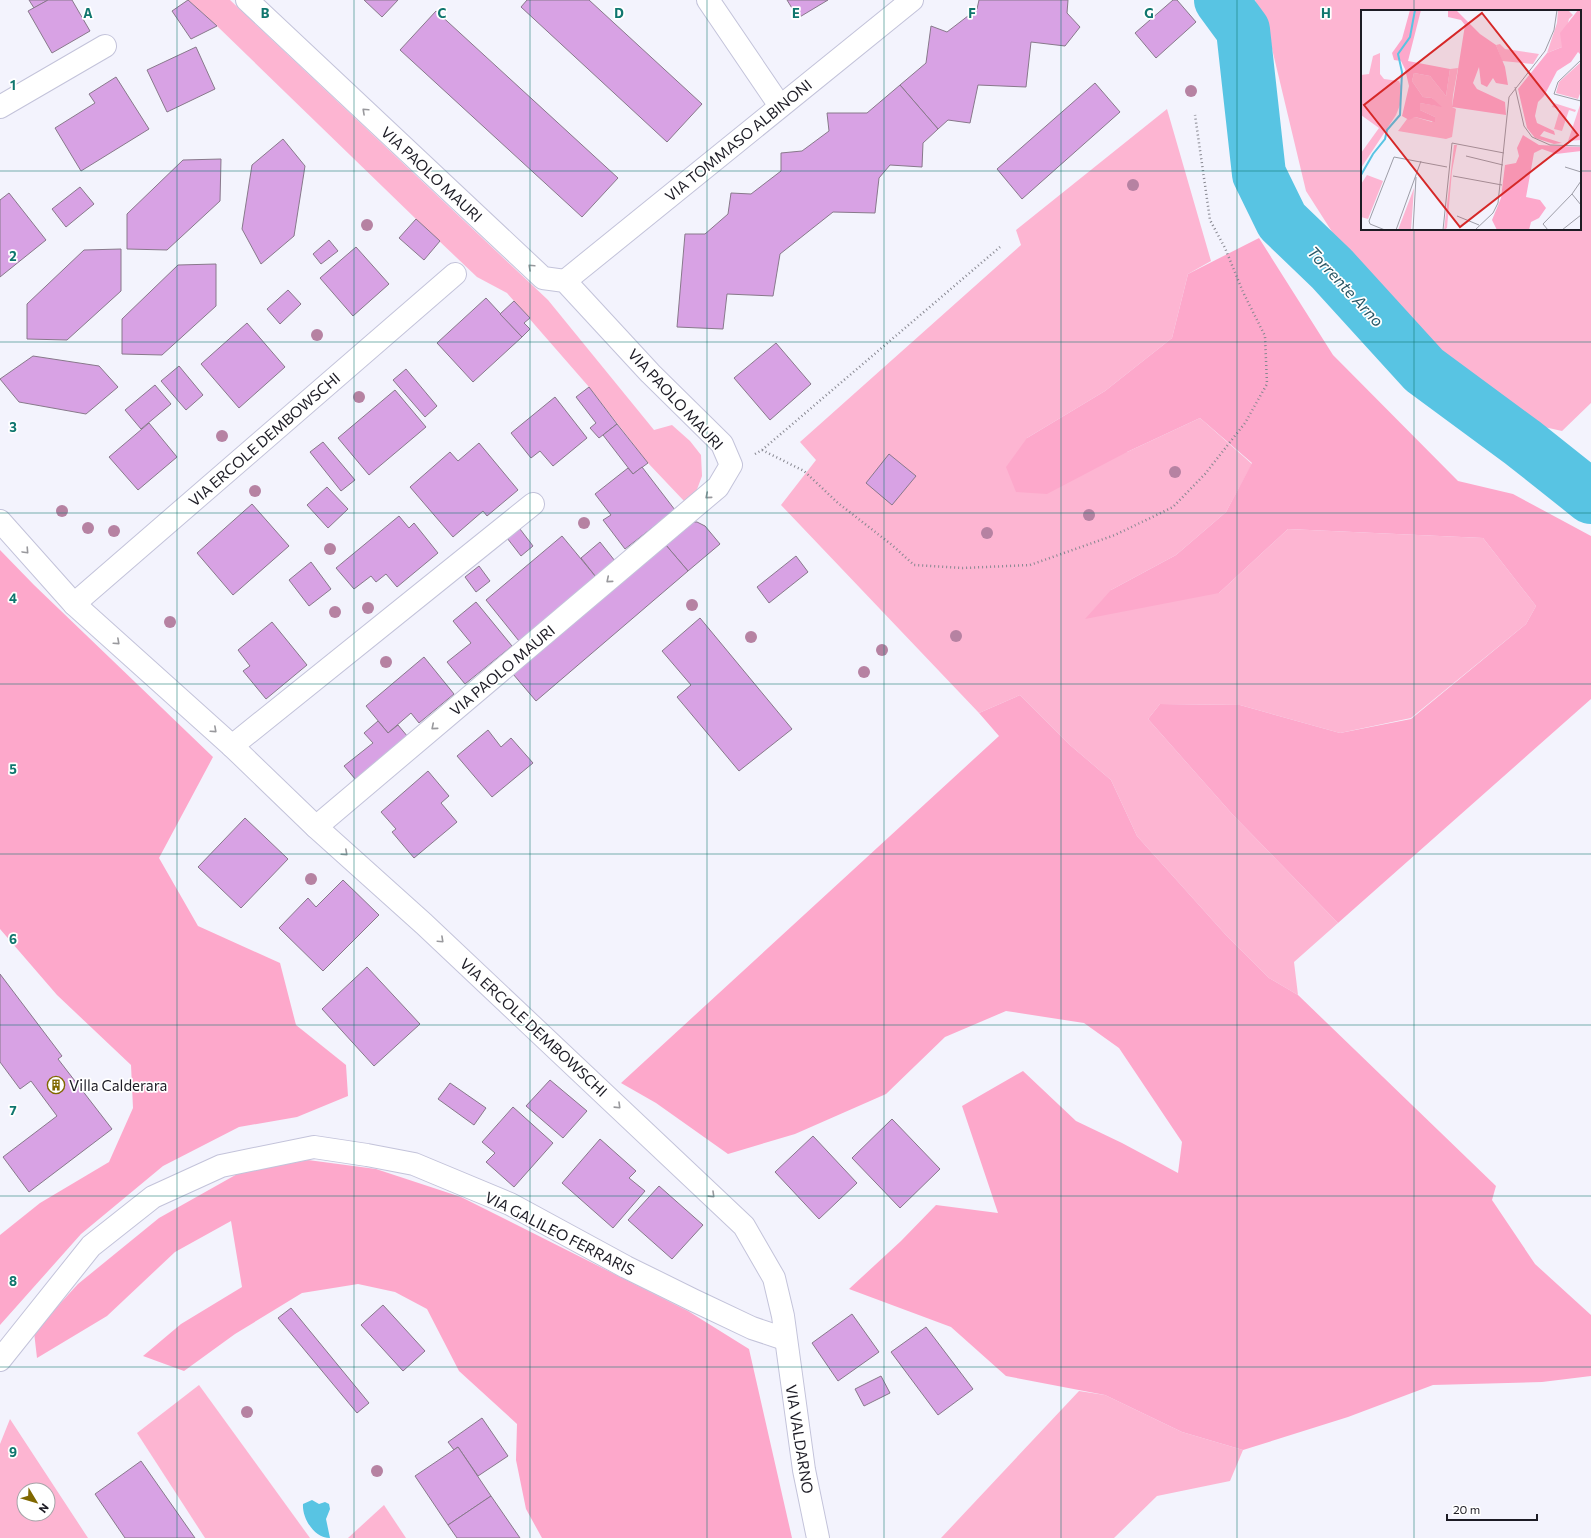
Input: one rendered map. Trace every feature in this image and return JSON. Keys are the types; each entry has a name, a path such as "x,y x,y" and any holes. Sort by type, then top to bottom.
{"street":[{"name":"VIA PAOLO MAURI","path":"247,0 542,278 565,281 650,373 722,444 731,465 718,487 316,827"},
{"path":"708,0 780,106"},
{"name":"VIA TOMMASO ALBINONI","path":"565,281 912,0"},
{"path":"0,107 105,46"},
{"name":"VIA ERCOLE DEMBOWSCHI","path":"74,604 454,274"},
{"path":"232,746 533,504"},
{"name":"VIA ERCOLE DEMBOWSCHI","path":"0,521 74,604 232,746 316,827 424,924 744,1226 774,1278 783,1316 785,1339"},
{"name":"VIA GALILEO FERRARIS","path":"0,1360 91,1246 153,1197 221,1166 314,1148 367,1154 414,1164 510,1204 626,1267 693,1300 752,1328 785,1339"},
{"name":"VIA VALDARNO","path":"785,1339 804,1470 818,1538"}],"path":[{"path":"762,450 804,471 838,503 892,545 914,566 963,568 1030,565 1115,535 1173,507 1205,474 1245,423 1267,384 1265,336 1243,292 1225,248 1210,220 1195,115"},
{"path":"731,465 762,450 1000,247"}],"shaded area":[{"path":"188,0 230,0 548,300 654,430 672,425 690,441 701,455 702,476 696,492 684,501 648,463 589,387 507,293 477,277 217,26"},
{"path":"1255,0 1591,0 1591,403 1562,431 1513,420 1368,288 1306,191 1269,36"},
{"path":"1167,109 1211,261 1188,274 1172,338 1105,391 1027,438 1127,452 1200,418 1252,464 1226,512 1176,555 1111,590 1219,593 1288,529 1483,538 1536,606 1526,624 1411,718 1340,733 1240,705 1160,704 1148,719 1233,815 1338,923 1294,962 1298,995 1269,978 1225,934 1137,836 1111,780 1070,745 1020,695 979,713 781,505 816,460 800,442 1021,245 1016,230"},
{"path":"1259,238 1333,355 1458,481 1513,494 1591,536 1591,699 1338,923 1233,815 1148,719 1160,704 1240,705 1340,733 1411,719 1526,624 1536,606 1483,538 1288,529 1219,593 1085,619 1111,590 1176,555 1226,512 1252,463 1200,418 1127,452 1047,494 1016,492 1006,467 1027,438 1105,391 1172,338 1188,274"},
{"path":"0,550 34,585 213,757 159,858 198,926 280,963 296,1025 346,1065 348,1096 297,1117 239,1127 163,1166 81,1234 0,1325 0,1235 40,1203 109,1162 133,1108 131,1065 57,995 0,929"},
{"path":"1020,695 1070,745 1111,780 1137,836 1225,934 1269,978 1298,995 1496,1186 1492,1200 1535,1264 1591,1315 1591,1376 1542,1382 1433,1385 1348,1417 1243,1450 1182,1432 1105,1395 1006,1376 951,1327 849,1289 901,1241 936,1205 998,1213 962,1106 1023,1071 1076,1121 1122,1143 1178,1173 1182,1142 1119,1048 1084,1023 1006,1011 945,1037 886,1094 795,1134 728,1154 656,1103 621,1083 999,736 979,713"},
{"path":"308,1160 376,1169 461,1197 688,1311 749,1349 792,1538 542,1538 526,1509 516,1460 517,1424 459,1371 427,1309 395,1292 358,1284 302,1293 235,1334 184,1371 143,1356 181,1324 242,1287 231,1221 175,1252 107,1316 37,1358 34,1332 78,1284 159,1218 239,1173"},
{"path":"199,1385 310,1538 205,1538 137,1433"},
{"path":"1079,1391 1105,1395 1182,1432 1243,1450 1230,1481 1157,1496 1114,1538 941,1538"},
{"path":"10,1419 51,1482 16,1482 16,1522 56,1522 56,1489 88,1538 0,1538 0,1444"},
{"path":"384,1505 406,1538 348,1538"}],"water":[{"path":"312,1500 319,1504 325,1502 329,1504 330,1509 326,1519 330,1538 319,1535 307,1521 303,1504"}],"building":[{"path":"29,0 48,0 34,8"},
{"path":"48,0 72,0 90,31 52,53 28,11"},
{"path":"188,0 217,26 191,39 172,11"},
{"path":"364,0 398,0 382,17"},
{"path":"527,0 589,0 702,104 667,142 521,7"},
{"path":"787,0 828,0 798,18"},
{"path":"979,0 1068,0 1067,13 1080,27 1065,46 1031,42 1026,87 978,85 970,123 948,120 938,129 900,85 926,63 931,26 947,32 977,9"},
{"path":"1173,0 1177,0 1196,22 1156,58 1135,33"},
{"path":"436,11 618,178 582,217 400,50"},
{"path":"196,47 215,89 167,112 147,70"},
{"path":"116,77 149,129 81,171 55,128 95,103 89,94"},
{"path":"1095,83 1120,112 1022,199 997,169"},
{"path":"900,85 938,129 923,143 922,167 890,165 879,178 875,213 833,212 780,254 773,296 727,294 723,329 677,327 685,234 705,234 728,214 731,193 751,194 781,171 781,153 802,151 829,131 827,113 867,113"},
{"path":"283,139 305,166 294,236 261,264 242,229 252,165"},
{"path":"221,159 220,201 167,250 127,249 127,214 183,160"},
{"path":"80,187 94,204 66,227 52,209"},
{"path":"9,193 46,240 0,277 0,200"},
{"path":"416,219 440,241 424,260 399,238"},
{"path":"329,240 338,251 321,264 313,254"},
{"path":"356,247 389,284 353,316 320,278"},
{"path":"121,249 121,291 67,340 27,339 27,304 84,250"},
{"path":"216,264 216,306 162,355 122,354 122,319 178,265"},
{"path":"288,290 301,304 280,324 267,309"},
{"path":"486,298 522,337 473,382 437,343"},
{"path":"514,301 530,318 524,323 530,329 522,337 500,314"},
{"path":"247,323 285,367 239,408 201,364"},
{"path":"776,343 811,384 770,420 734,378"},
{"path":"33,356 99,366 118,387 86,414 19,402 0,379"},
{"path":"179,366 203,395 186,410 161,381"},
{"path":"406,369 437,406 425,417 393,380"},
{"path":"155,385 171,404 141,429 125,410"},
{"path":"589,387 617,424 599,438 590,428 596,423 576,397"},
{"path":"395,390 426,427 369,475 338,438"},
{"path":"555,397 587,438 553,466 540,451 531,458 511,433"},
{"path":"149,423 177,457 138,490 109,457"},
{"path":"617,424 648,463 633,474 603,435"},
{"path":"323,442 355,480 341,491 310,452"},
{"path":"479,443 518,490 487,516 483,511 453,537 410,487 450,452 458,461"},
{"path":"889,454 916,476 892,505 866,483"},
{"path":"642,467 675,510 625,549 603,520 611,515 595,494 628,468 633,474"},
{"path":"327,487 348,509 328,528 307,505"},
{"path":"252,504 289,546 233,595 197,553"},
{"path":"399,516 409,528 414,523 438,553 397,587 386,574 376,582 371,576 354,589 336,568"},
{"path":"693,522 697,522 705,526 720,544 688,571 665,544"},
{"path":"520,529 533,546 521,556 507,538"},
{"path":"562,536 596,577 519,641 486,600"},
{"path":"600,542 615,561 596,577 581,558"},
{"path":"665,544 688,571 536,701 513,674"},
{"path":"796,556 808,572 769,603 757,587"},
{"path":"311,562 331,589 309,606 289,580"},
{"path":"479,566 490,581 476,592 465,577"},
{"path":"476,602 512,646 465,684 447,662 471,643 453,621"},
{"path":"700,618 792,729 739,771 677,697 691,685 662,651"},
{"path":"272,622 307,665 266,699 243,671 250,666 238,650"},
{"path":"424,657 454,694 419,723 411,713 388,733 366,706"},
{"path":"378,721 388,733 398,725 408,737 356,780 344,766 373,743 364,733"},
{"path":"488,730 501,747 511,738 533,763 492,797 457,756"},
{"path":"428,771 449,796 441,803 457,822 414,858 392,832 396,829 381,812"},
{"path":"245,818 288,859 241,908 198,867"},
{"path":"343,880 379,915 323,971 279,928 308,898 316,907"},
{"path":"367,967 420,1024 374,1066 322,1009"},
{"name":"Villa Calderara","path":"0,974 62,1056 58,1059 112,1129 29,1192 3,1157 57,1116 31,1081 20,1089 0,1062"},
{"path":"550,1080 587,1111 563,1138 526,1106"},
{"path":"450,1083 486,1108 474,1125 438,1099"},
{"path":"513,1107 553,1143 514,1187 486,1162 495,1153 482,1142"},
{"path":"892,1119 940,1169 900,1208 852,1158"},
{"path":"813,1136 857,1183 819,1219 775,1172"},
{"path":"600,1139 636,1171 629,1178 645,1191 613,1228 562,1183"},
{"path":"659,1186 703,1225 672,1259 628,1220"},
{"path":"383,1305 425,1351 403,1371 361,1325"},
{"path":"291,1308 369,1403 357,1413 278,1318"},
{"path":"852,1314 879,1352 838,1381 812,1343"},
{"path":"926,1327 973,1389 938,1415 891,1352"},
{"path":"881,1376 890,1393 864,1406 855,1389"},
{"path":"482,1418 508,1456 478,1476 458,1447 454,1450 448,1442"},
{"path":"458,1447 491,1496 448,1525 415,1476"},
{"path":"141,1461 195,1538 125,1538 95,1494"},
{"path":"491,1496 520,1538 457,1538 448,1525"}],"waterway":[{"name":"Torrente Arno","path":"1221,0 1243,30 1259,174 1282,221 1332,269 1424,370 1523,443 1591,497"}],"place":[{"name":"Villa Calderara","path":"56,1085"}]}
